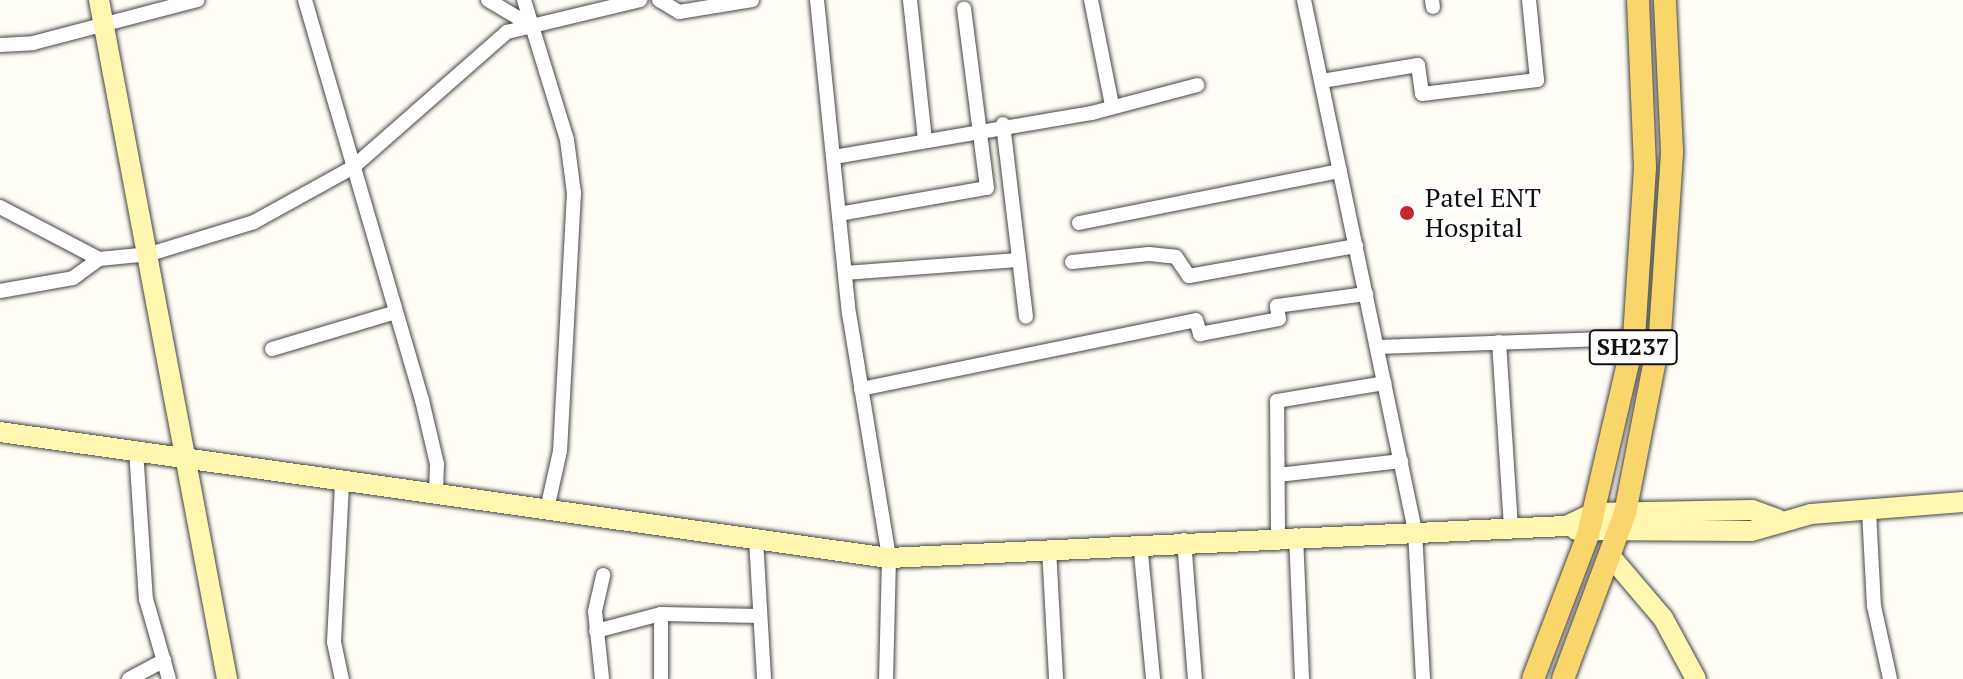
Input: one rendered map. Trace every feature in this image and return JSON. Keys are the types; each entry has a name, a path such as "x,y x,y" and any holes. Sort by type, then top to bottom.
{"main road":[{"name":"SH237","path":"1533,679 1588,535 1634,338 1645,167 1638,0"},
{"name":"SH237","path":"1563,679 1625,513 1660,334 1672,151 1665,0"},
{"path":"101,10 190,457 212,617 227,679"},
{"path":"0,432 190,457 342,484 436,493 547,509 585,519 889,558 1287,535 1566,526 1594,513 1752,510 1777,519"},
{"path":"1566,526 1615,546 1752,531 1777,519 1963,502"},
{"path":"1615,546 1663,618 1696,679"}],"street":[{"path":"0,45 33,43 101,10 197,0"},
{"path":"305,0 437,464 436,493"},
{"path":"488,0 532,26"},
{"path":"524,0 567,140 574,193 560,451 547,509"},
{"path":"0,291 73,278 99,259 150,254 254,222 352,168 507,32 608,5 640,0"},
{"path":"659,0 679,12 752,0"},
{"path":"817,0 845,273 889,558 886,679"},
{"path":"910,0 925,140"},
{"path":"1091,0 1112,105"},
{"path":"1307,0 1415,531 1423,679"},
{"path":"1322,81 1418,65 1422,94 1537,80 1529,0"},
{"path":"839,214 987,188 964,8"},
{"path":"834,157 1112,105 1197,85"},
{"path":"1003,124 1026,317"},
{"path":"1079,223 1340,171"},
{"path":"0,207 99,259"},
{"path":"1072,262 1149,254 1176,257 1189,276 1356,246"},
{"path":"845,273 1018,260"},
{"path":"861,389 1196,320 1200,334 1212,332 1279,319 1277,306 1366,294"},
{"path":"272,349 396,312"},
{"path":"1377,347 1634,338"},
{"path":"1499,342 1511,528"},
{"path":"1302,679 1278,475 1277,401 1384,383"},
{"path":"136,450 153,629 169,679"},
{"path":"1278,475 1401,461"},
{"path":"342,484 334,642 342,679"},
{"path":"1869,511 1874,606 1890,679"},
{"path":"756,539 763,678"},
{"path":"1184,540 1195,679"},
{"path":"1140,543 1153,679"},
{"path":"1049,548 1056,679"},
{"path":"603,575 596,631 601,679 614,679"},
{"path":"596,631 661,614 760,616"},
{"path":"661,614 661,679"},
{"path":"129,679 162,656"}],"place":[{"name":"Patel ENT Hospital","path":"1407,213"}]}
